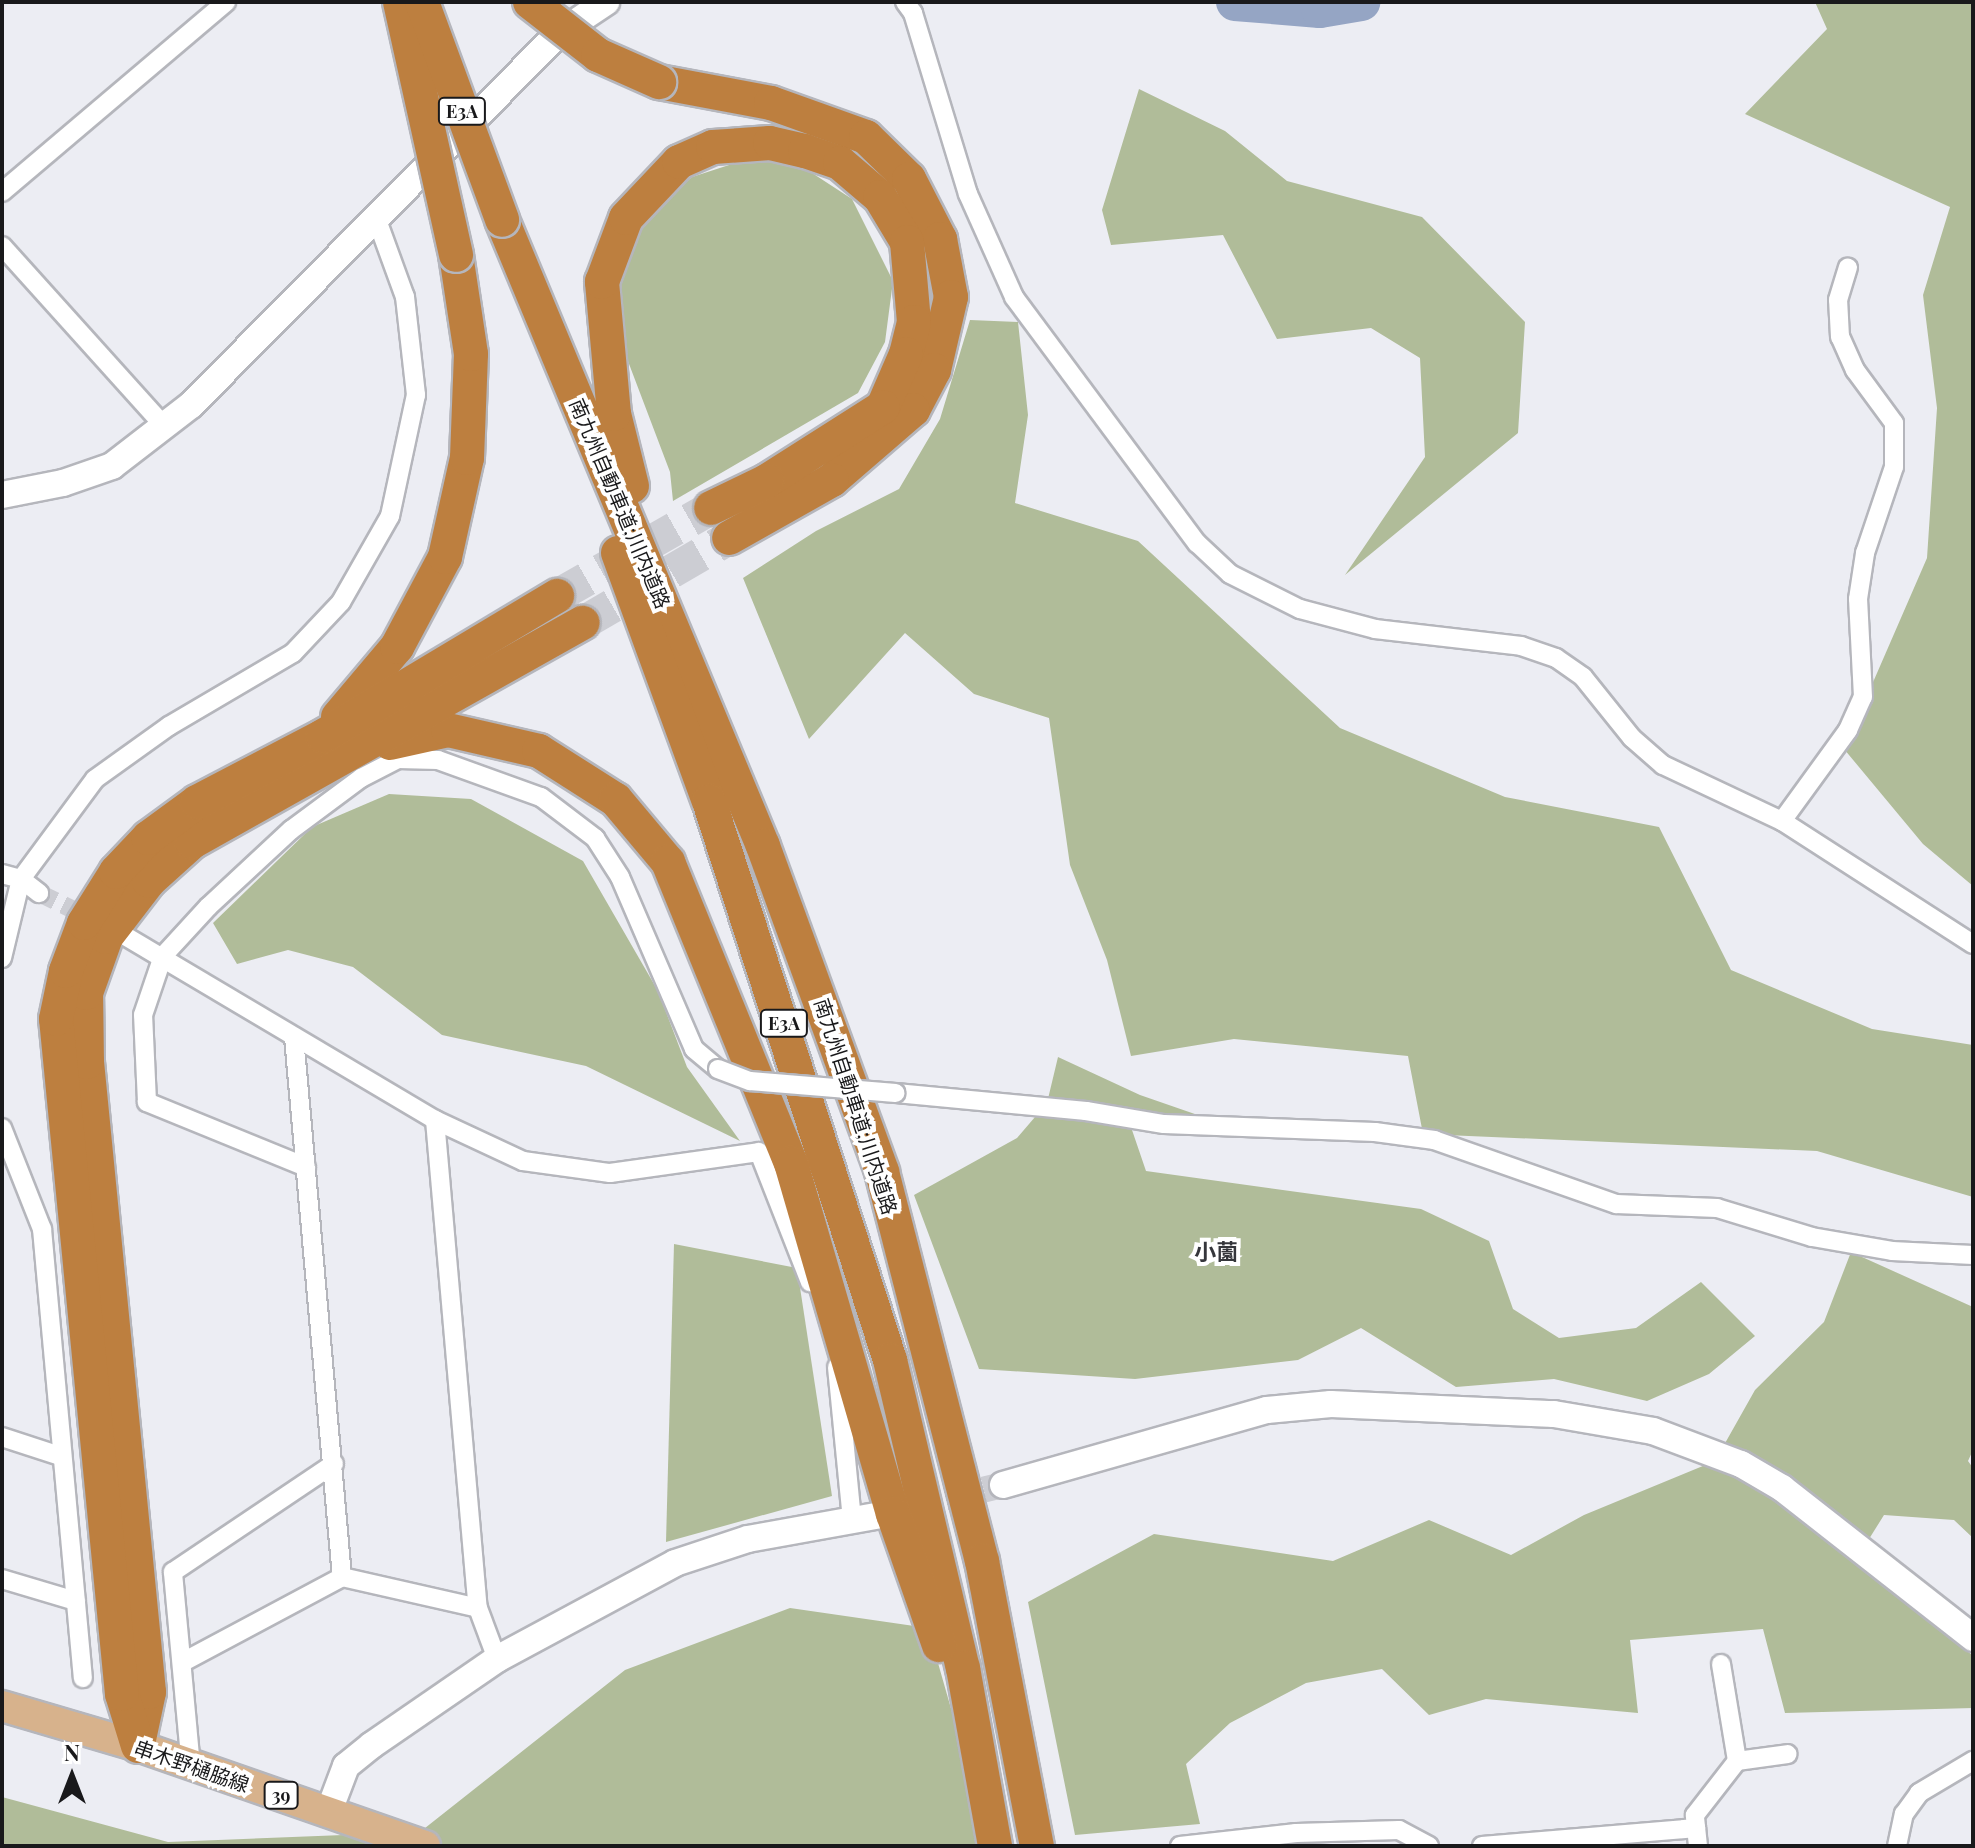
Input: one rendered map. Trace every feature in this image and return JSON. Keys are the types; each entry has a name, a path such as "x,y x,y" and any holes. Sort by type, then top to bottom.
{"highway":[{"path":"335,745 397,647 445,557 467,458 471,354 456,255 400,2"},
{"name":"南九州自動車道;川内道路","path":"422,2 724,844 890,1360 925,1497 981,1763 995,1846"},
{"path":"530,2 598,55 659,82 786,107 866,137 909,179 940,239 951,297 934,370 913,410 832,480 729,538"},
{"path":"711,508 767,481 883,407 893,392 914,322 907,242 880,197 840,163 770,143 713,147 679,162 655,183 626,218 602,282 604,335 614,414 631,483 656,560 758,804 814,980"},
{"name":"南九州自動車道;川内道路","path":"502,220 814,980 882,1172 950,1428 1004,1661 1037,1846"},
{"path":"335,745 557,596"},
{"path":"138,1746 122,1694 56,1019 66,971 84,923 116,872 148,838 197,802 335,745 583,623"},
{"path":"335,745 448,730 539,751 616,800 668,862 791,1163 893,1514 981,1763"}],"main road":[{"name":"串木野樋脇線","path":"2,1706 138,1746 425,1846"}],"street":[{"path":"2,192 226,2"},
{"path":"2,495 112,466 165,427 377,220 558,34 606,2"},
{"path":"905,2 913,13 968,194 1014,297 1208,554 1230,574 1300,609 1375,629 1521,646 1556,658 1583,677 1632,738 1663,765 1782,821 1973,944"},
{"path":"2,958 21,879 95,779 169,726 293,653 341,602 390,516 416,395 405,297 377,220"},
{"path":"2,246 165,427"},
{"path":"1782,821 1840,741 1863,697 1858,599 1865,553 1894,467 1894,423 1855,370 1840,337 1838,300 1848,267"},
{"path":"306,1167 147,1102 143,1015 163,956 291,830 361,778 398,759 438,760 541,797 595,838 620,877 694,1049 718,1069 750,1081 1086,1111 1164,1124 1375,1132 1434,1140 1616,1204 1717,1208 1812,1237 1892,1251 1973,1255"},
{"path":"2,874 21,879 39,893"},
{"path":"127,937 435,1120 523,1161 610,1173 759,1152 835,1344 852,1521"},
{"path":"294,1037 342,1577"},
{"path":"435,1120 478,1608 497,1659"},
{"path":"2,1128 42,1229 60,1456 83,1678"},
{"path":"1003,1485 1267,1410 1331,1404 1554,1414 1653,1431 1741,1464 1782,1488 1973,1638"},
{"path":"2,1437 60,1456"},
{"path":"191,1767 173,1572 334,1464"},
{"path":"329,1811 346,1766 497,1659 675,1563 748,1539 881,1515"},
{"path":"183,1662 342,1577 478,1608"},
{"path":"2,1579 76,1601"},
{"path":"1721,1664 1737,1761"},
{"path":"1482,1846 1697,1837 1695,1815 1737,1761 1788,1754"},
{"path":"1897,1846 1904,1814 1919,1793 1973,1761"},
{"path":"1180,1846 1296,1833 1399,1830 1429,1846"}],"green space":[{"path":"1815,2 1973,2 1973,886 1923,844 1844,749 1927,558 1937,408 1923,295 1950,207 1745,114 1827,29"},
{"path":"1139,89 1225,131 1287,181 1422,217 1525,322 1518,433 1345,575 1425,457 1420,358 1371,328 1277,339 1223,235 1111,245 1102,210"},
{"path":"760,155 809,171 852,199 893,281 885,342 858,393 673,501 670,472 626,356 618,293 640,220 692,177"},
{"path":"970,320 1018,322 1028,415 1015,503 1138,541 1340,728 1505,797 1659,827 1731,970 1872,1029 1973,1045 1973,1197 1817,1151 1423,1134 1408,1056 1234,1039 1131,1056 1107,960 1070,865 1049,718 974,694 905,633 809,739 743,578 816,531 899,489 940,419"},
{"path":"389,794 471,799 583,861 658,991 687,1067 740,1141 586,1066 442,1035 353,967 288,950 237,964 213,923 312,827"},
{"path":"1058,1057 1140,1095 1241,1130 1132,1130 1146,1171 1421,1209 1489,1241 1513,1309 1559,1338 1636,1328 1701,1282 1755,1336 1709,1374 1647,1401 1554,1379 1456,1387 1361,1328 1298,1360 1135,1379 979,1369 914,1195 1017,1138 1047,1103"},
{"path":"674,1244 797,1268 832,1496 666,1542"},
{"path":"1851,1252 1973,1307 1973,1450 1968,1461 1973,1468 1973,1538 1954,1520 1884,1515 1859,1555 1973,1656 1973,1708 1785,1713 1763,1629 1630,1640 1638,1713 1486,1699 1429,1715 1382,1669 1306,1683 1230,1723 1186,1764 1200,1824 1075,1835 1028,1602 1154,1534 1333,1561 1429,1520 1511,1555 1584,1515 1715,1461 1755,1390 1824,1322"},
{"path":"790,1608 928,1628 974,1789 978,1846 2,1846 2,1797 168,1842 420,1832 625,1670"}],"waterway":[{"path":"1235,2 1320,9 1361,2"}],"tunnel":[{"path":"557,596 711,508"},
{"path":"583,623 729,538"},
{"path":"39,893 94,920"},
{"path":"908,1508 1003,1485"}],"district":[{"name":"小薗","path":"1216,1252"}]}
